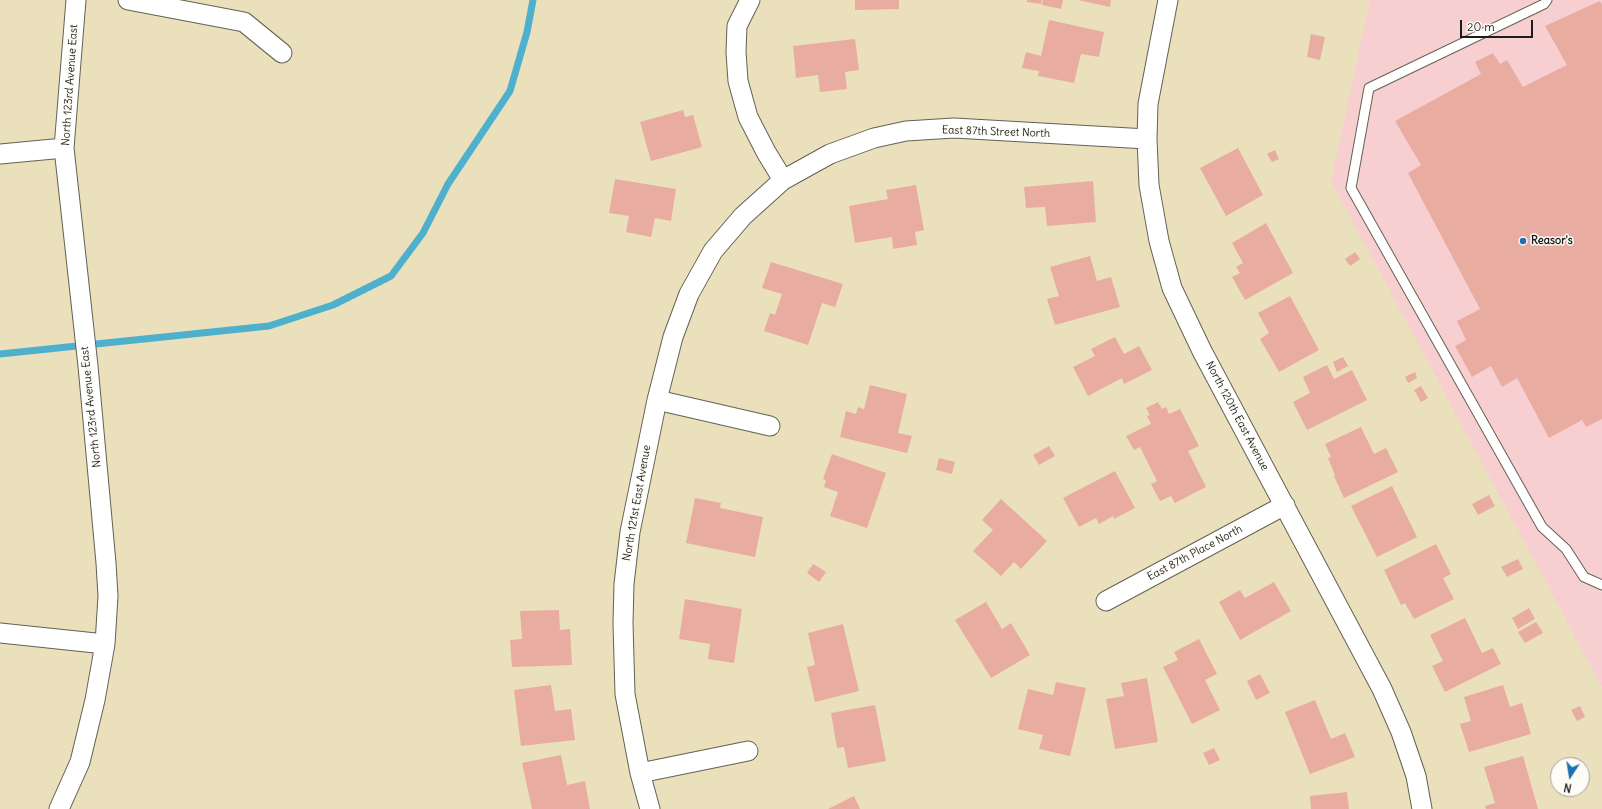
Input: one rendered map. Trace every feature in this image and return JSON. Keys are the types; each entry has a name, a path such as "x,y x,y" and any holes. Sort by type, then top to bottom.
{"street":[{"name":"North 123rd Avenue East","path":"59,809 80,762 95,700 105,644 108,596 88,366 64,148 76,0"},
{"path":"128,0 244,22 282,53"},
{"path":"750,0 737,26 736,52 738,81 748,117 766,152 783,180"},
{"name":"North 120th East Avenue","path":"1168,0 1148,104 1147,139 1149,185 1159,241 1172,288 1202,351 1382,689 1401,732 1416,776 1422,809"},
{"name":"East 87th Street North","path":"783,180 830,154 874,138 906,131 954,128 1147,139"},
{"path":"0,154 64,148"},
{"name":"North 121st East Avenue","path":"650,809 640,773 625,694 623,623 624,584 630,532 657,400 673,337 689,294 713,251 743,216 783,180"},
{"path":"657,400 770,426"},
{"name":"East 87th Place North","path":"1106,601 1285,506"},
{"path":"0,633 105,644"},
{"path":"640,773 748,751"}],"lane":[{"path":"1547,0 1544,4 1369,88 1351,188 1542,527 1566,549 1584,577 1602,585"}],"shaded area":[{"path":"1370,0 1602,0 1602,687 1331,181"}],"building":[{"path":"855,0 899,0 899,9 855,10"},
{"path":"1027,0 1042,0 1041,4 1027,2"},
{"path":"1043,0 1063,0 1061,9 1042,5"},
{"path":"1078,0 1111,0 1110,7"},
{"name":"Reasor's","path":"1600,1 1602,5 1602,419 1586,427 1582,420 1549,438 1517,378 1502,387 1491,366 1472,377 1455,346 1466,340 1457,321 1480,309 1408,173 1421,165 1395,121 1481,74 1475,62 1493,53 1500,64 1507,60 1523,87 1567,65 1545,26"},
{"path":"1049,20 1104,32 1099,57 1081,54 1074,83 1038,76 1039,71 1022,68 1026,52 1041,56"},
{"path":"1311,34 1325,37 1320,60 1307,57"},
{"path":"855,39 859,70 845,72 847,89 820,92 818,75 796,78 793,46"},
{"path":"683,110 685,117 693,115 702,147 651,161 640,122"},
{"path":"1238,148 1263,195 1226,216 1200,168"},
{"path":"1275,150 1279,159 1272,162 1267,154"},
{"path":"615,179 676,189 671,221 655,218 651,237 626,232 629,216 609,213"},
{"path":"1093,181 1096,222 1047,226 1045,207 1026,208 1024,187"},
{"path":"916,185 924,230 915,232 917,245 893,249 892,237 855,243 849,206 888,199 886,190"},
{"path":"1266,223 1293,273 1245,300 1232,277 1240,273 1236,267 1243,263 1232,243"},
{"path":"1355,252 1360,259 1350,266 1345,259"},
{"path":"1090,256 1097,281 1111,277 1120,307 1055,325 1047,299 1059,296 1050,267"},
{"path":"771,262 843,284 835,307 822,303 808,345 764,331 770,313 775,315 782,294 762,288"},
{"path":"1290,296 1319,350 1279,372 1260,339 1269,333 1258,313"},
{"path":"1115,337 1124,354 1139,346 1152,370 1124,384 1122,378 1088,396 1073,367 1095,356 1091,349"},
{"path":"1343,357 1348,366 1337,372 1333,362"},
{"path":"1327,365 1334,379 1352,370 1367,400 1307,430 1293,402 1310,393 1303,377"},
{"path":"1415,372 1417,378 1408,383 1405,377"},
{"path":"870,385 907,394 898,433 912,436 907,453 840,437 846,411 856,414 858,407 864,409"},
{"path":"1421,386 1428,398 1421,402 1414,390"},
{"path":"1158,402 1162,409 1166,407 1169,414 1180,409 1199,446 1188,451 1206,487 1175,503 1171,496 1160,501 1151,484 1157,481 1140,447 1134,450 1126,436 1151,424 1147,416 1150,415 1146,408"},
{"path":"1361,427 1374,454 1386,448 1398,472 1344,498 1334,476 1335,475 1328,458 1331,457 1325,444"},
{"path":"1049,446 1055,456 1039,465 1033,455"},
{"path":"832,454 886,473 867,528 830,516 838,492 824,487 826,480 823,479"},
{"path":"939,458 955,462 952,474 936,470"},
{"path":"1115,471 1135,508 1114,519 1113,516 1099,524 1096,518 1079,527 1063,498"},
{"path":"1392,486 1417,537 1377,557 1351,506"},
{"path":"1489,495 1495,506 1478,515 1472,504"},
{"path":"695,498 721,503 720,508 763,517 755,557 686,543"},
{"path":"1001,499 1047,541 1021,569 1014,562 1001,576 973,551 993,530 982,520"},
{"path":"1436,544 1451,574 1443,578 1454,599 1414,619 1405,603 1401,605 1384,570"},
{"path":"1518,559 1523,569 1507,577 1501,567"},
{"path":"813,564 826,572 819,582 807,573"},
{"path":"1274,582 1291,611 1240,640 1219,602 1240,590 1245,598"},
{"path":"685,599 742,609 734,663 708,659 710,644 679,639"},
{"path":"986,602 1002,629 1011,623 1030,655 991,678 955,620"},
{"path":"1529,608 1535,619 1518,629 1512,618"},
{"path":"559,610 560,630 570,629 572,665 512,667 510,640 522,639 520,611"},
{"path":"1465,618 1482,653 1493,648 1501,664 1445,692 1432,666 1443,661 1430,635"},
{"path":"1536,622 1543,633 1525,643 1518,632"},
{"path":"843,624 859,691 815,702 807,667 815,665 808,633"},
{"path":"1199,639 1217,674 1205,680 1220,710 1192,724 1163,667 1178,660 1174,652"},
{"path":"1260,674 1270,693 1256,700 1247,681"},
{"path":"1147,678 1158,742 1115,749 1106,699 1124,696 1121,683"},
{"path":"1056,682 1086,688 1070,756 1039,749 1043,735 1018,729 1028,689 1053,695"},
{"path":"551,685 555,711 571,709 575,740 521,746 514,690"},
{"path":"1503,685 1510,707 1522,703 1531,734 1469,752 1460,724 1471,721 1464,697"},
{"path":"1315,700 1331,739 1345,733 1355,757 1310,774 1285,712"},
{"path":"875,705 886,761 848,768 844,747 837,748 831,713"},
{"path":"1580,706 1585,717 1577,721 1571,710"},
{"path":"1214,748 1220,760 1209,765 1203,753"},
{"path":"561,755 567,785 585,781 590,809 532,809 522,763"},
{"path":"1523,756 1538,809 1486,809 1485,806 1495,803 1484,767"},
{"path":"1347,792 1349,809 1311,809 1310,796"},
{"path":"854,796 860,809 828,809"}],"waterway":[{"path":"0,354 269,326 333,305 391,276 423,233 448,184 510,91 527,32 533,0"}],"place":[{"name":"Reasor's","path":"1523,241"}]}
